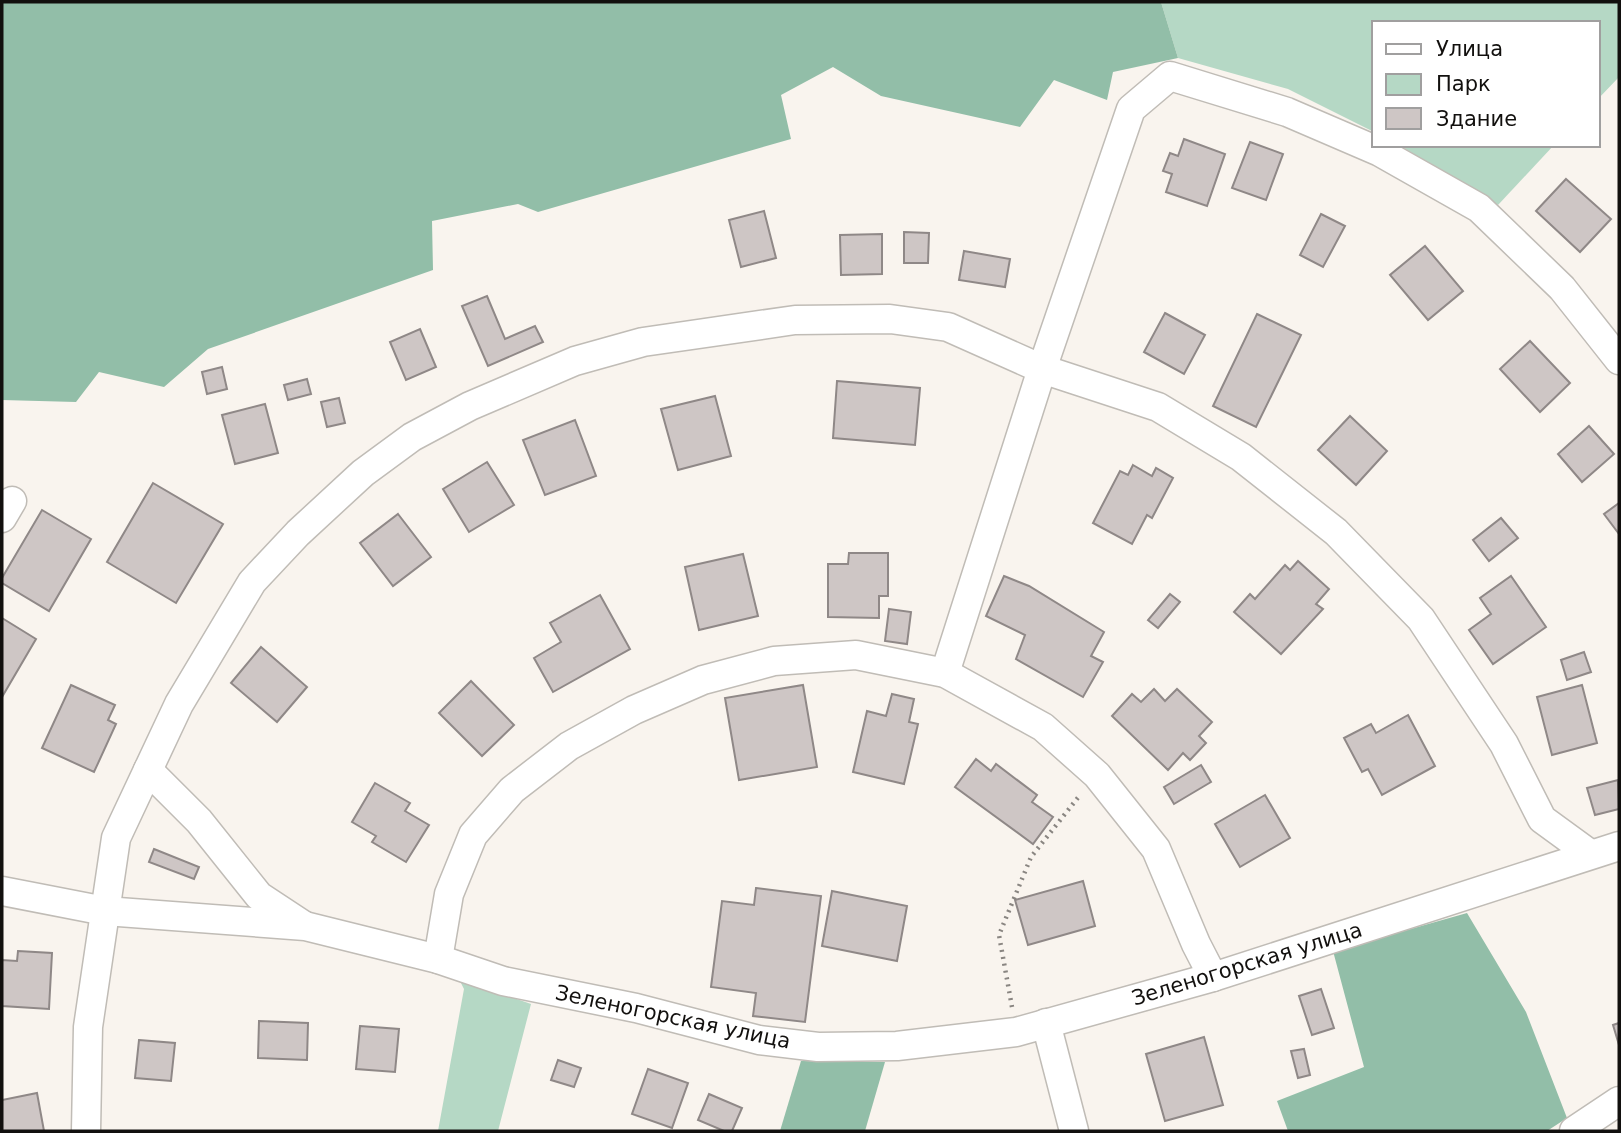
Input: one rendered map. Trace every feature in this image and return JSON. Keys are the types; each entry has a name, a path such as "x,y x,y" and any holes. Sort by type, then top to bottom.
{"street":[{"path":"945,673 1042,369 1130,109 1170,76 1287,112 1380,152 1479,208 1562,289 1619,360"},
{"path":"86,1131 88,1027 116,838 179,704 252,582 298,533 363,473 412,437 470,406 575,361 643,342 795,320 890,319 948,327 1042,369 1158,407 1241,457 1336,532 1422,619 1504,744 1542,819 1590,854"},
{"path":"438,959 450,894 472,835 512,790 580,740 634,710 703,680 774,661 856,655 945,673 1043,727 1097,775 1156,849 1213,978"},
{"path":"148,770 200,821 259,895 306,926"},
{"name":"Зеленогорская улица","path":"2,891 105,911 306,926 438,959 503,981 636,1009 759,1040 818,1047 897,1046 1016,1032 1213,978 1619,845"},
{"path":"1046,1023 1074,1131"},
{"path":"1574,1131 1619,1101"}],"path":[{"path":"1016,1032 999,935 1031,857 1097,775"}],"green space":[{"path":"2,2 1161,2 1178,58 1113,72 1107,100 1054,80 1020,127 881,96 833,67 781,95 791,139 538,212 518,204 432,221 433,270 208,349 164,387 99,372 76,402 2,400"},
{"path":"1161,2 1619,2 1619,77 1600,97 1600,21 1372,21 1372,131 1288,89 1178,58"},
{"path":"1402,147 1552,147 1498,205"},
{"path":"1467,913 1526,1012 1567,1118 1547,1131 1288,1131 1277,1101 1364,1067 1333,951"},
{"path":"459,979 531,1004 498,1131 438,1131 464,989"},
{"path":"801,1061 885,1062 865,1131 780,1131"}],"building":[{"path":"1184,139 1225,154 1207,206 1166,192 1172,174 1163,171 1170,153 1178,156"},
{"path":"1250,142 1283,154 1266,200 1232,188"},
{"path":"1566,179 1611,219 1580,252 1536,211"},
{"path":"764,211 776,258 741,267 729,220"},
{"path":"1321,214 1345,226 1323,267 1300,255"},
{"path":"904,232 929,233 928,263 904,263"},
{"path":"882,234 882,274 841,275 840,235"},
{"path":"1425,246 1463,291 1428,320 1390,275"},
{"path":"964,251 1010,259 1005,287 959,280"},
{"path":"487,296 505,339 535,326 543,342 488,366 462,306"},
{"path":"1165,313 1205,335 1184,374 1144,352"},
{"path":"1257,314 1301,335 1256,427 1213,406"},
{"path":"420,329 436,367 406,380 390,342"},
{"path":"1530,341 1570,383 1540,412 1500,369"},
{"path":"222,367 227,389 207,394 202,372"},
{"path":"307,379 311,394 288,400 284,385"},
{"path":"837,381 920,388 915,445 833,438"},
{"path":"715,396 731,456 678,470 661,409"},
{"path":"339,398 345,423 327,427 321,402"},
{"path":"265,404 278,453 235,464 222,415"},
{"path":"1350,416 1387,451 1356,485 1318,450"},
{"path":"575,420 596,476 545,495 523,440"},
{"path":"1589,426 1614,454 1582,482 1558,454"},
{"path":"487,462 514,505 469,532 443,489"},
{"path":"1133,465 1152,476 1156,468 1173,478 1152,518 1147,515 1132,544 1093,523 1120,471 1128,475"},
{"path":"153,483 223,524 176,603 107,562"},
{"path":"1619,503 1619,534 1604,514"},
{"path":"42,510 91,539 49,611 2,583 2,578"},
{"path":"398,514 431,557 393,586 360,543"},
{"path":"1501,518 1518,538 1489,561 1473,540"},
{"path":"849,553 888,553 888,596 879,596 879,618 828,617 828,564 848,564"},
{"path":"743,554 758,616 699,630 685,567"},
{"path":"1298,561 1329,589 1316,604 1323,609 1281,654 1234,612 1250,594 1255,599 1285,565 1290,570"},
{"path":"1004,576 1029,586 1104,632 1091,656 1103,662 1083,697 1016,659 1025,635 986,616"},
{"path":"1511,576 1546,627 1493,664 1469,630 1491,614 1480,598"},
{"path":"1170,594 1180,602 1158,628 1148,620"},
{"path":"600,595 630,649 553,692 534,658 561,642 550,623"},
{"path":"889,609 911,612 907,644 885,641"},
{"path":"2,618 36,639 2,697"},
{"path":"261,647 307,687 277,722 231,683"},
{"path":"1584,652 1591,672 1567,680 1561,660"},
{"path":"471,681 514,725 482,756 439,713"},
{"path":"71,685 115,705 108,720 116,724 94,772 42,748"},
{"path":"803,685 817,767 739,780 725,698"},
{"path":"1582,685 1597,743 1552,755 1537,697"},
{"path":"1154,689 1165,701 1177,689 1212,722 1199,736 1206,743 1190,760 1183,753 1168,770 1112,716 1132,694 1141,702"},
{"path":"892,694 914,699 909,722 918,724 904,784 853,772 867,711 886,716"},
{"path":"1408,715 1435,766 1382,795 1368,769 1362,772 1344,738 1371,724 1376,733"},
{"path":"976,759 991,771 996,764 1037,795 1032,802 1053,817 1033,844 955,787"},
{"path":"1201,765 1211,782 1174,804 1164,787"},
{"path":"1618,780 1619,809 1595,815 1587,788"},
{"path":"375,783 410,803 405,811 429,825 406,862 372,842 376,836 352,822"},
{"path":"1265,795 1290,838 1240,867 1215,824"},
{"path":"154,849 199,867 194,879 149,862"},
{"path":"1083,881 1095,926 1028,945 1015,900"},
{"path":"756,888 821,896 805,1022 753,1016 756,993 711,987 722,901 754,905"},
{"path":"832,891 907,906 897,961 822,946"},
{"path":"18,951 52,953 49,1009 2,1006 2,960 17,961"},
{"path":"1321,989 1334,1028 1312,1035 1299,996"},
{"path":"259,1021 308,1023 307,1060 258,1058"},
{"path":"1619,1023 1619,1045 1613,1025"},
{"path":"360,1026 399,1029 395,1072 356,1069"},
{"path":"1204,1037 1223,1105 1165,1121 1146,1054"},
{"path":"139,1040 175,1043 171,1081 135,1078"},
{"path":"1304,1049 1310,1075 1298,1078 1291,1051"},
{"path":"558,1060 581,1068 574,1087 551,1080"},
{"path":"648,1069 688,1083 672,1128 632,1114"},
{"path":"37,1093 44,1131 2,1131 2,1100"},
{"path":"709,1094 742,1108 732,1131 724,1131 698,1120"}]}
